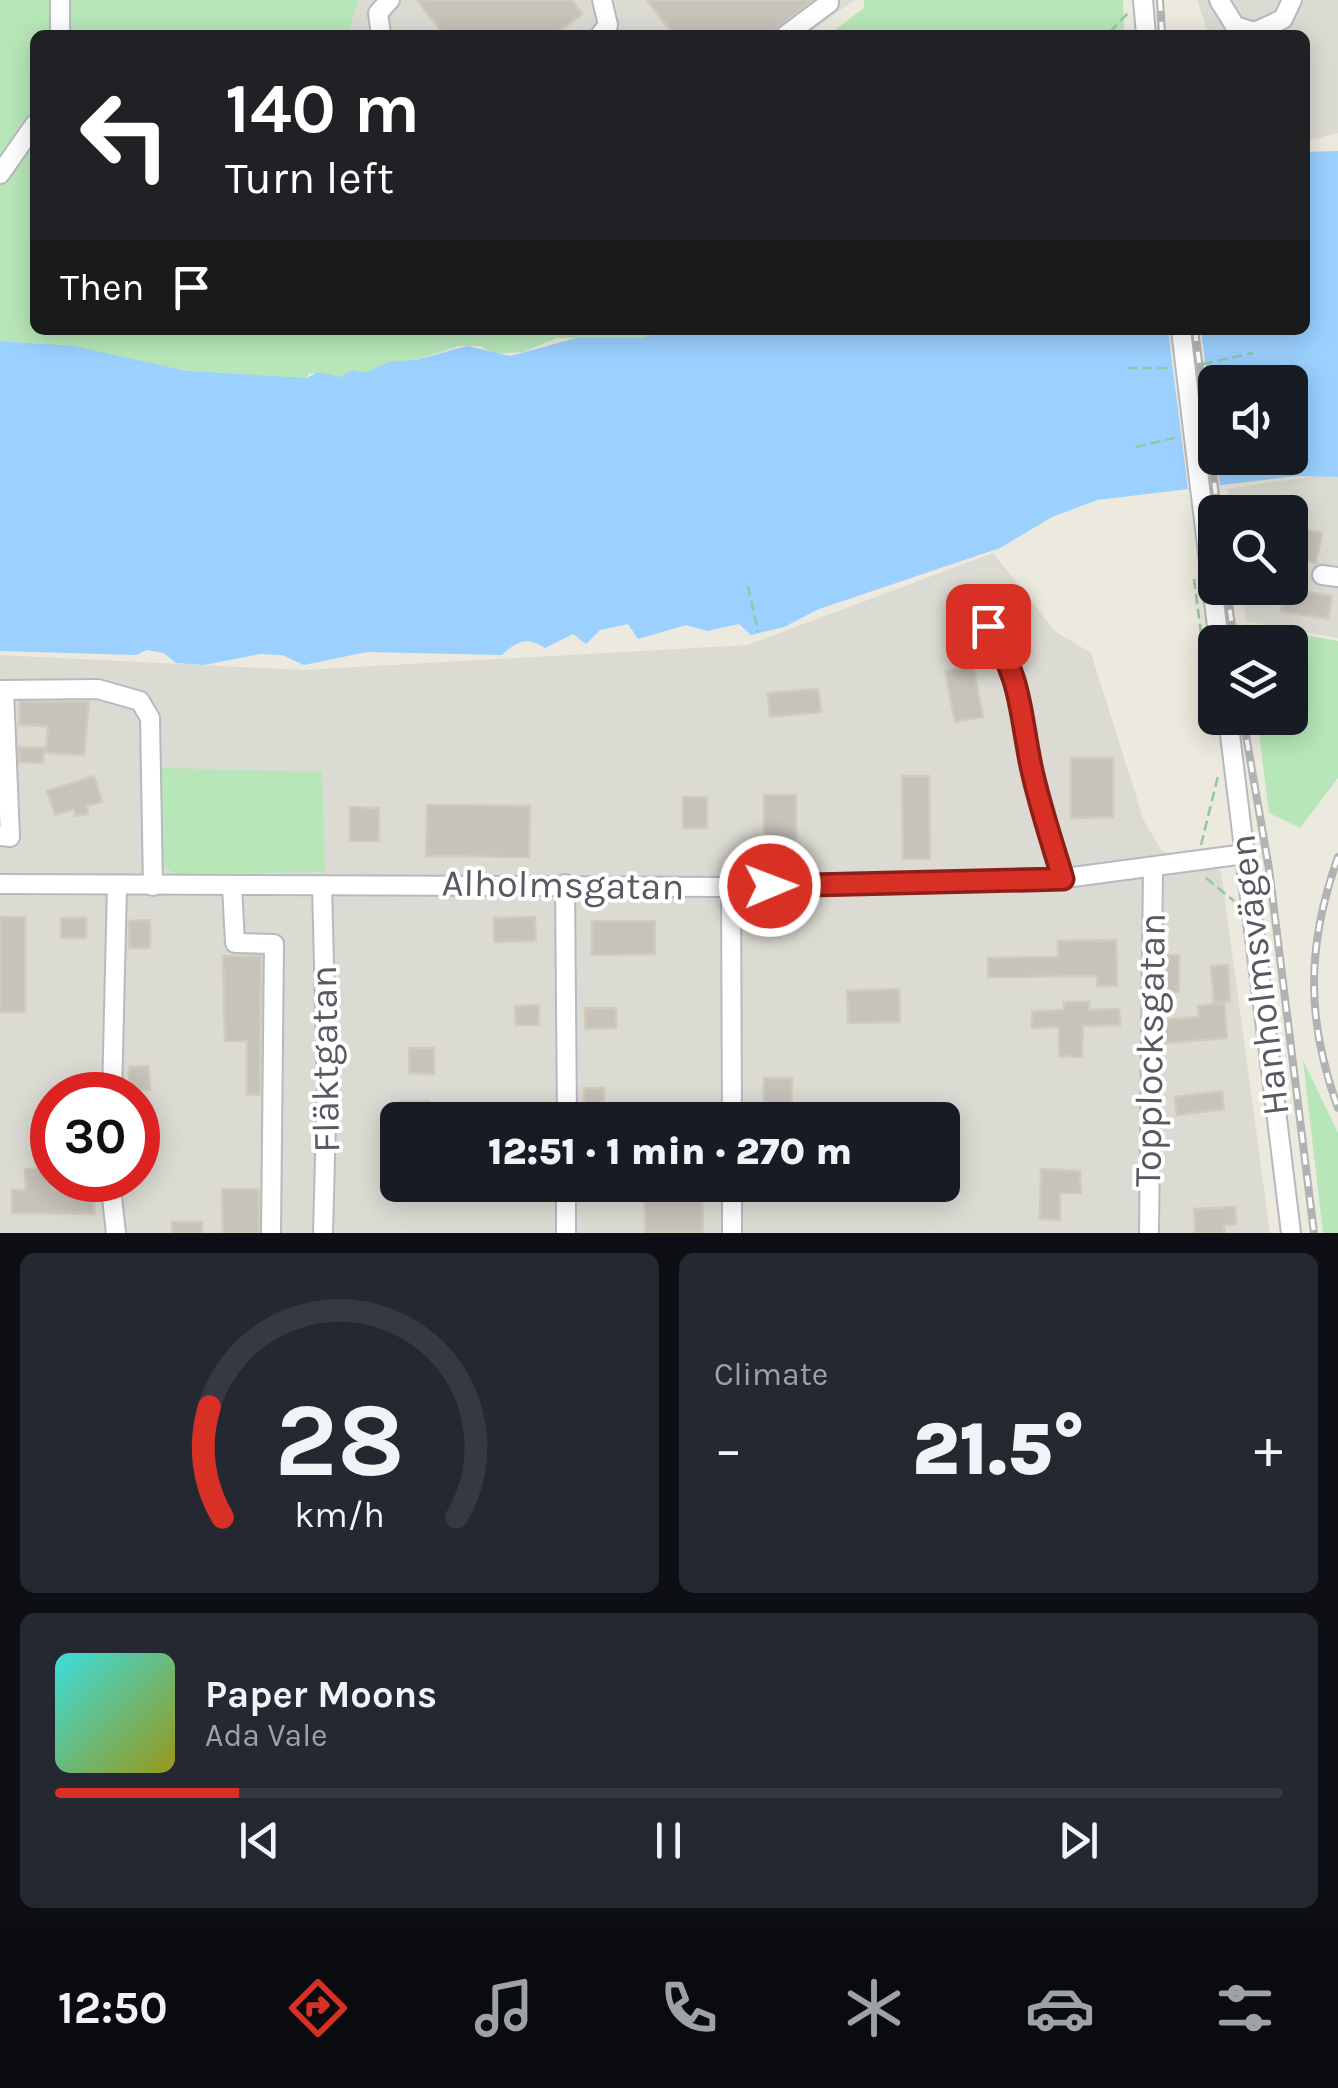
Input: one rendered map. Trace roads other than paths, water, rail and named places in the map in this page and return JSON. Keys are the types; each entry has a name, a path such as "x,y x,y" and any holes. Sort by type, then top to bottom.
{"street":[{"path":"60,0 60,30"},
{"path":"380,30 378,13 390,0"},
{"path":"602,0 608,24 604,30"},
{"path":"793,30 829,3 827,0"},
{"path":"1219,0 1235,26 1248,30"},
{"path":"1259,30 1283,19 1292,0"},
{"path":"1143,2 1146,30"},
{"path":"0,174 30,131"},
{"path":"1182,335 1217,625"},
{"path":"988,626 1007,656 1023,700 1031,766 1063,879"},
{"path":"0,836 10,837 2,690 98,690 140,702 150,718 153,886"},
{"name":"Hanholmsvägen","path":"1230,735 1290,1233"},
{"name":"Alholmsgatan","path":"0,884 731,886 1063,879 1244,854"},
{"name":"Topplocksgatan","path":"1149,1233 1153,868"},
{"path":"565,884 567,1102"},
{"name":"Fläktgatan","path":"322,885 327,1084 323,1233"},
{"path":"112,1072 116,886"},
{"path":"232,886 235,943 274,944 271,1233"},
{"path":"731,886 732,1102"},
{"path":"112,1202 116,1233"},
{"path":"566,1202 566,1233"},
{"path":"732,1202 732,1233"}],"water":[{"path":"1338,151 1338,477 1296,476 1097,500 1052,517 1000,548 819,609 784,627 751,635 739,624 707,631 686,625 638,639 628,624 600,630 586,644 573,634 545,648 522,642 502,655 367,652 304,665 282,655 260,654 204,665 176,663 164,653 147,650 136,655 0,651 0,341 73,346 187,371 306,378 319,372 341,377 352,370 364,373 389,362 416,360 467,346 510,356 577,338 1310,335 1310,152"}],"railway":[{"path":"1160,0 1162,30"},
{"path":"1196,335 1216,495"},
{"path":"1229,605 1232,625"},
{"path":"1246,735 1269,869 1314,1233"},
{"path":"1338,857 1320,922 1314,983 1320,1044 1338,1108"}]}
